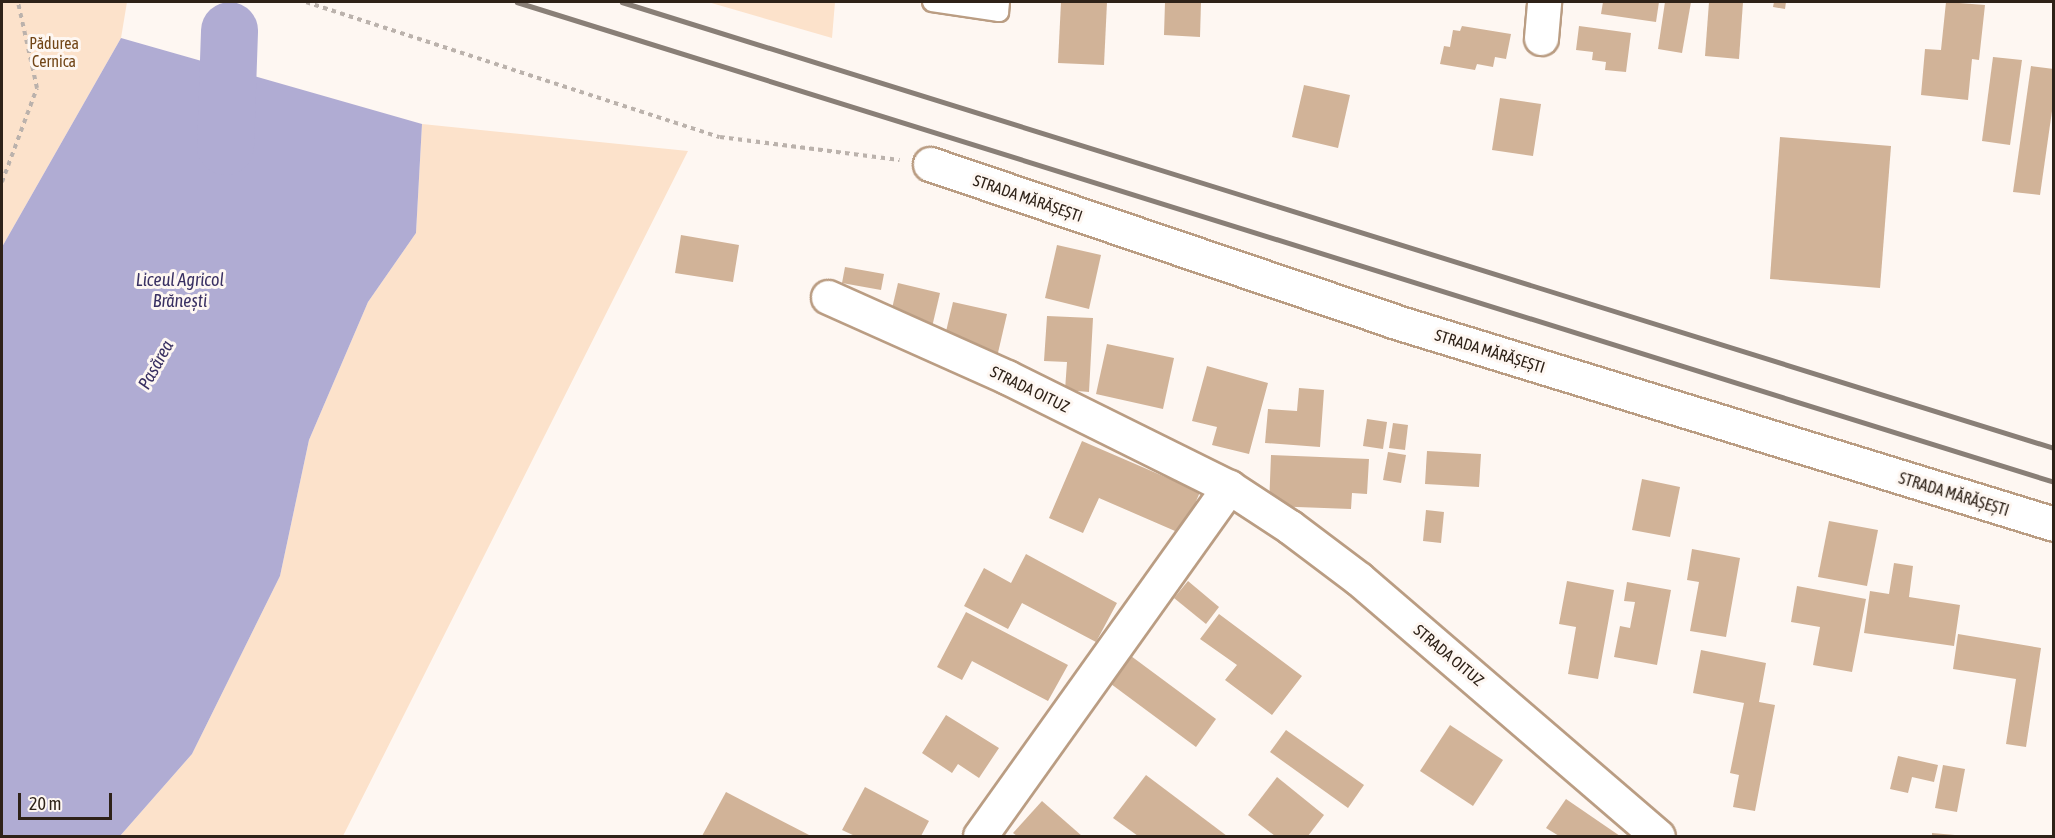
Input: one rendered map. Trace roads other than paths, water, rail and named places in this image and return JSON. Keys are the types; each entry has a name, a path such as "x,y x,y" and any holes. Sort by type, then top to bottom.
{"street":[{"path":"1540,38 1544,2"},
{"name":"STRADA MĂRĂȘEȘTI","path":"930,164 1393,321 2054,524"},
{"name":"STRADA OITUZ","path":"828,297 1006,377 1230,487 1290,526 1359,579 1658,837"},
{"path":"980,837 1230,487"}],"lane":[{"path":"932,2 999,12 1000,2"}],"water":[{"name":"Liceul Agricol Brănești","path":"121,38 422,124 416,233 368,302 309,440 280,576 192,754 120,836 2,836 2,247"}],"waterway":[{"name":"Pasărea","path":"225,146 229,30"}],"railway":[{"path":"517,2 2054,482"},
{"path":"622,2 2054,448"}],"park label":[{"name":"Pădurea Cernica","path":"54,52"}]}
